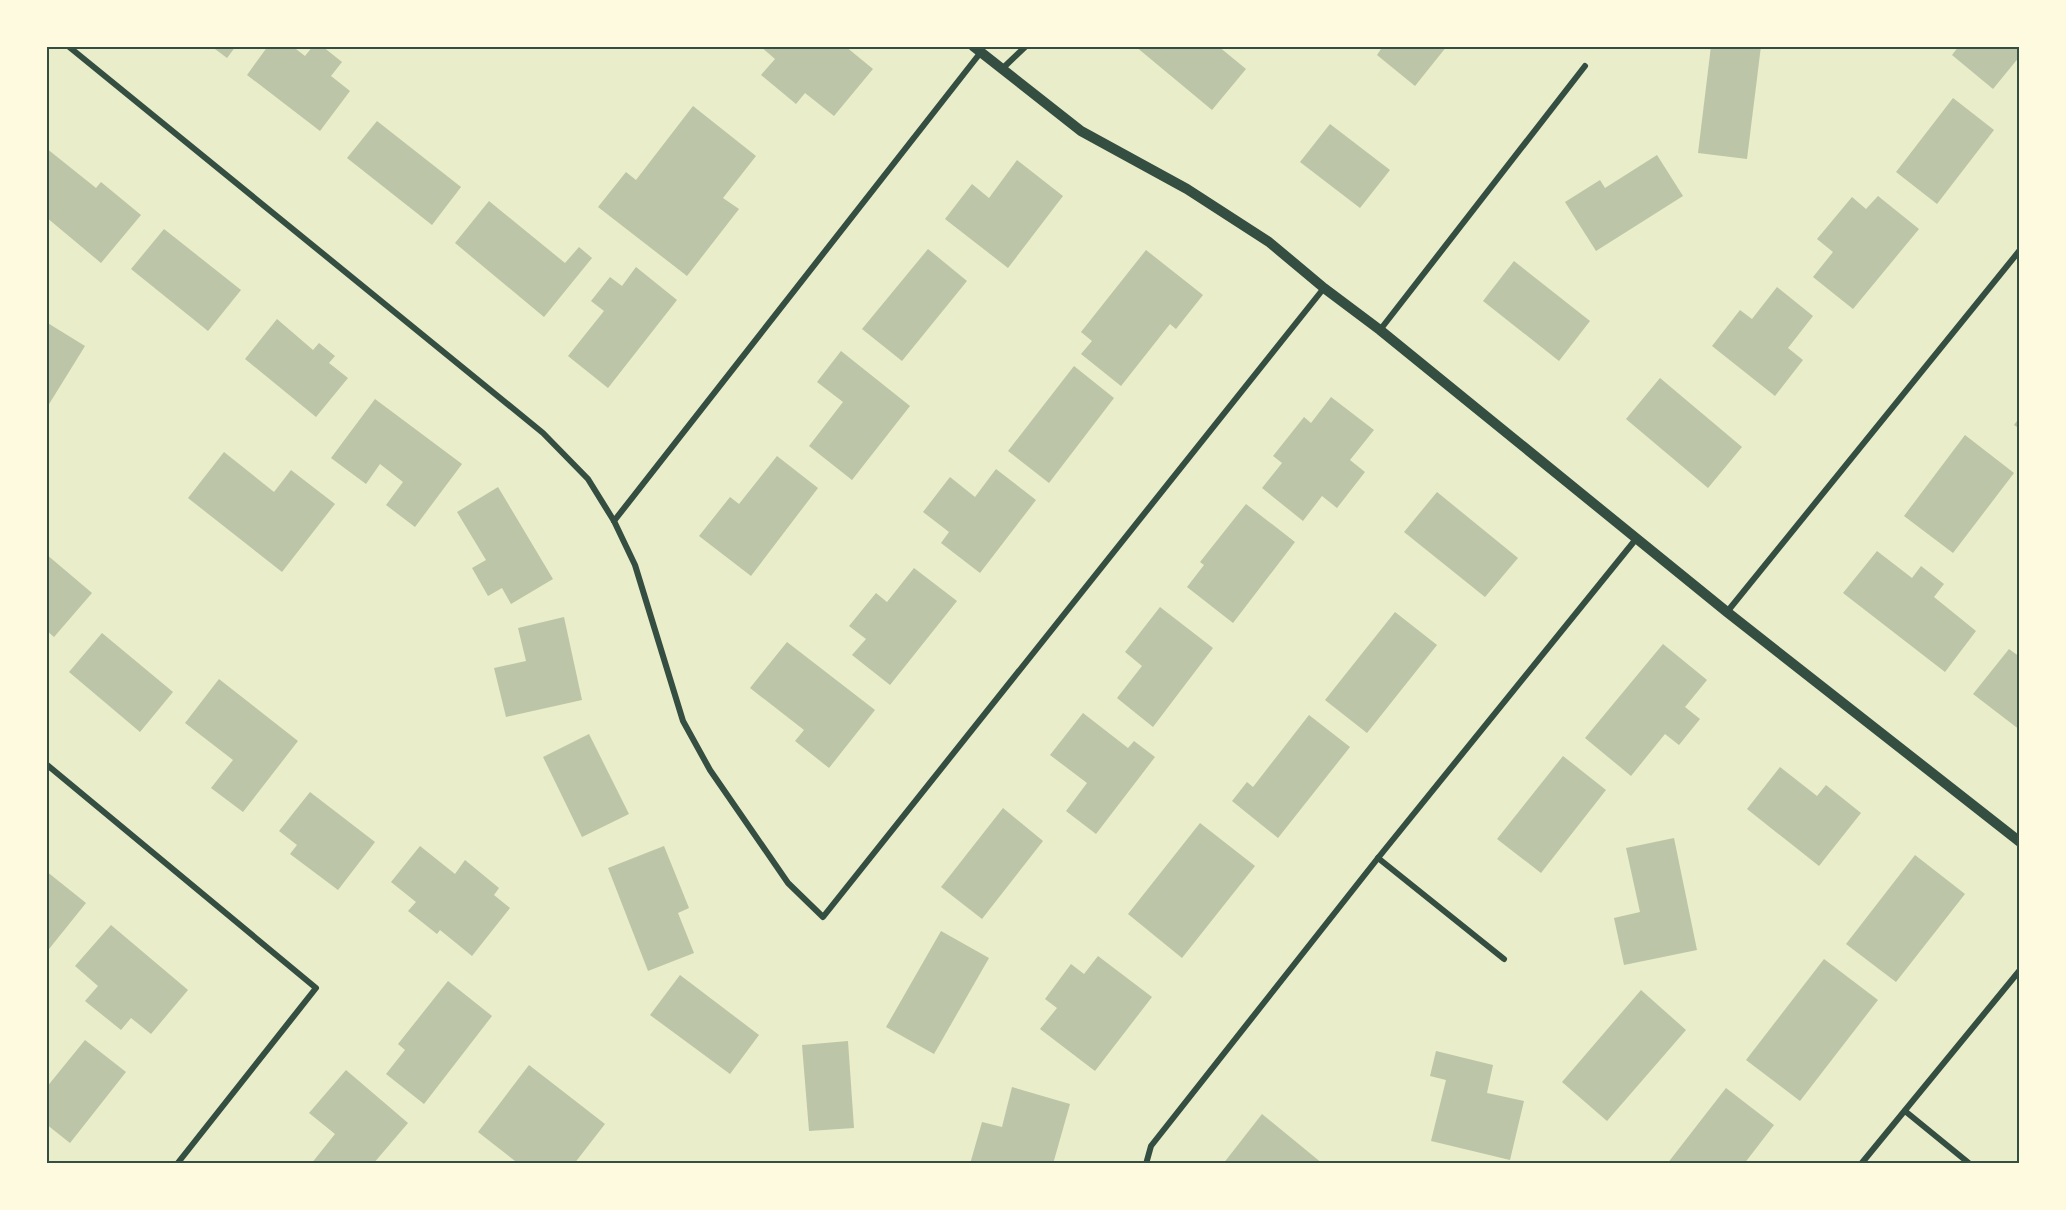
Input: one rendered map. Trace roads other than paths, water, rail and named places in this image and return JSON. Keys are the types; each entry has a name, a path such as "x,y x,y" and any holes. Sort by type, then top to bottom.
{"street":[{"path":"68,46 543,433 588,479 614,521 634,565 683,721 710,770 788,883 823,917 1324,288"},
{"path":"1002,69 1026,46"},
{"path":"614,521 977,49 1081,131 1187,189 1260,236 1380,330 1727,612 2019,842"},
{"path":"1380,330 1585,66"},
{"path":"1727,612 2019,250"},
{"path":"1146,1164 1151,1146 1378,858 1636,538"},
{"path":"46,764 316,988 177,1164"},
{"path":"1378,858 1504,959"},
{"path":"1861,1164 2019,970"},
{"path":"1905,1112 1970,1164"}]}
